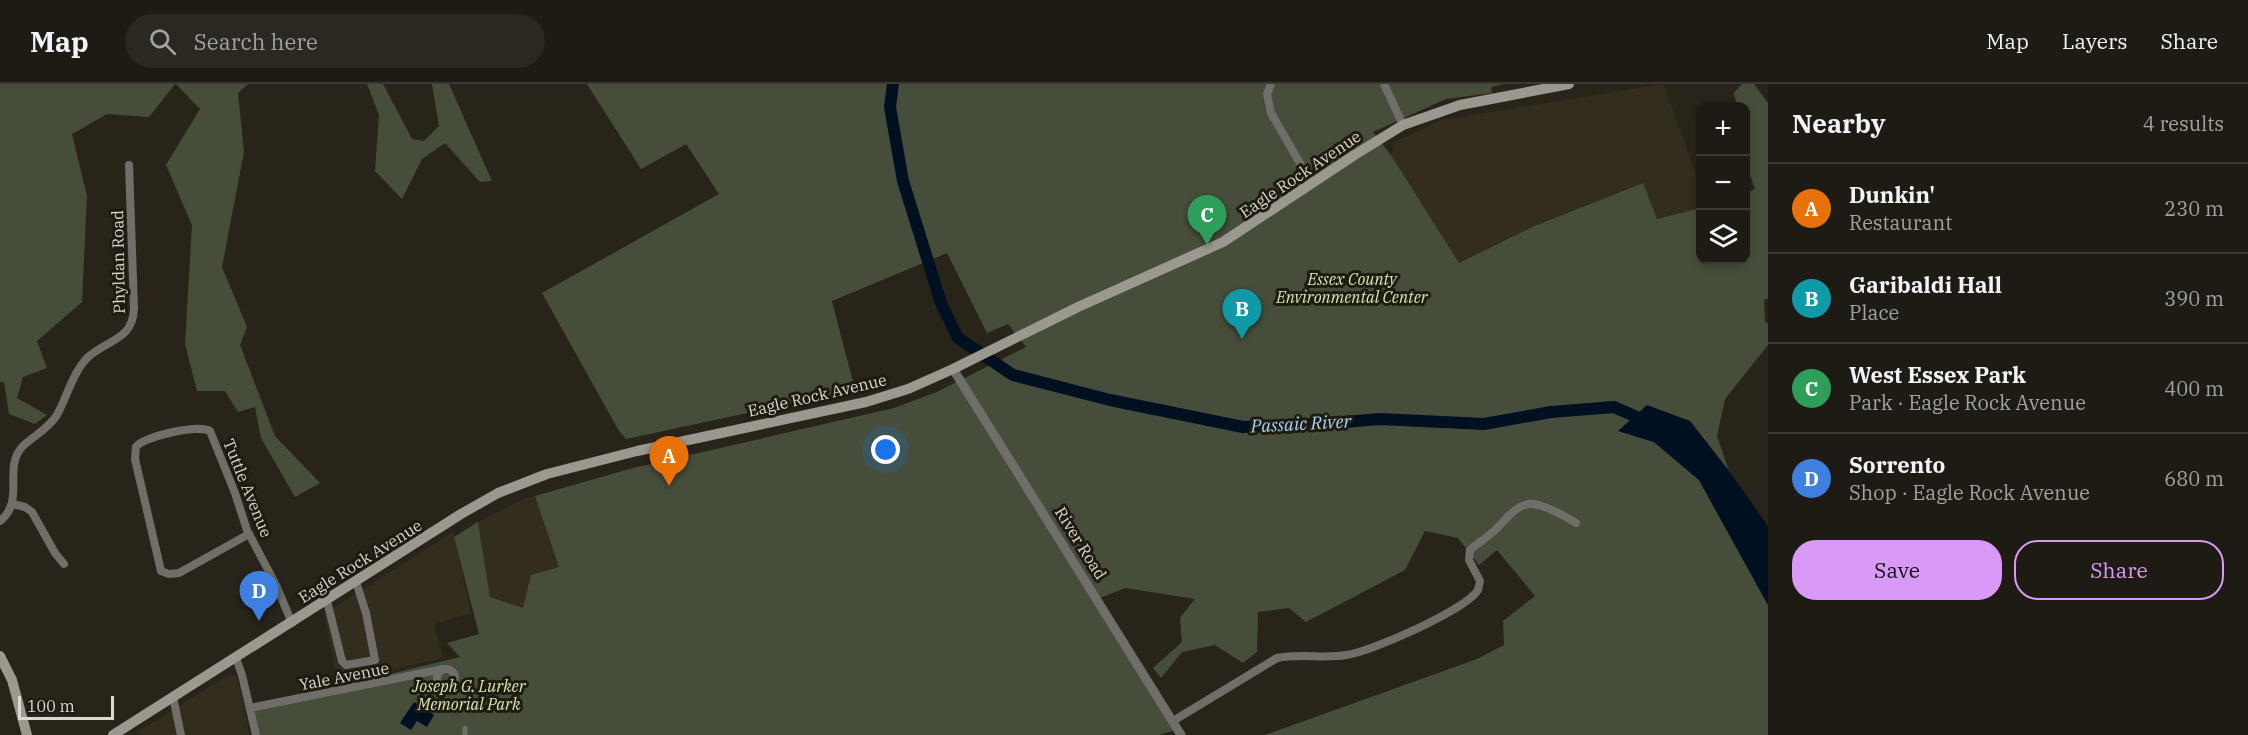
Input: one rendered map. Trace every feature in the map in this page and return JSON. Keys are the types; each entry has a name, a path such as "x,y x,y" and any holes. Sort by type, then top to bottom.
{"main road":[{"name":"Eagle Rock Avenue","path":"112,735 486,499 529,480 645,450 866,402 908,389 1223,242 1356,153 1403,125 1460,105 1569,84"},
{"path":"0,656 12,681 27,735"}],"street":[{"path":"1270,84 1267,94 1271,113 1311,184"},
{"path":"1384,84 1403,125"},
{"name":"Phyldan Road","path":"12,504 15,491 14,464 19,451 50,425 86,360 101,347 125,333 130,327 134,308 129,165"},
{"name":"River Road","path":"949,371 1182,735"},
{"name":"Tuttle Avenue","path":"249,534 179,573 165,573 159,567 135,459 136,447 143,441 183,430 202,428 208,430 236,493 249,534 276,585 292,622"},
{"path":"0,521 6,516 12,504 25,507 32,512 55,554 64,564"},
{"path":"1173,721 1277,658 1338,656 1361,652 1423,626 1470,598 1478,590 1480,581 1469,560 1470,550 1515,511 1524,506 1536,505 1548,508 1576,523"},
{"path":"327,601 342,662 346,665 375,660 366,613 356,582"},
{"path":"236,658 240,665 256,735"},
{"name":"Yale Avenue","path":"250,708 443,669"},
{"path":"172,698 181,735"}],"shaded area":[{"path":"1663,84 1696,173 1696,209 1657,219 1642,183 1532,227 1459,263 1391,155 1395,142 1442,120"},
{"path":"535,496 559,567 523,609 490,597 478,522 521,500"},
{"path":"453,532 471,613 434,624 443,658 338,682 324,614"},
{"path":"228,675 237,677 250,735 141,735 139,731"}],"green space":[{"path":"0,84 175,84 149,117 107,114 72,134 87,196 82,302 37,341 47,368 23,377 17,398 47,415 35,424 9,414 4,382 0,382"},
{"path":"176,84 248,84 238,93 244,152 222,267 247,327 240,345 275,436 320,483 295,497 261,438 255,407 238,412 225,391 197,391 185,344 192,225 166,165 200,109"},
{"path":"367,84 383,84 412,139 424,141 439,126 432,84 449,84 492,181 480,182 445,143 422,159 402,199 375,171 379,115"},
{"path":"587,84 1504,84 1491,87 1492,93 1446,99 1373,132 1391,155 1459,263 1532,227 1643,183 1657,219 1696,209 1696,264 1750,264 1750,191 1755,189 1750,175 1750,102 1736,102 1734,93 1742,84 1754,84 1768,103 1768,298 1764,300 1765,321 1768,324 1768,345 1725,399 1717,436 1729,471 1690,421 1619,431 1654,442 1699,480 1768,605 1768,735 1265,735 1477,659 1504,645 1503,621 1535,596 1497,550 1479,565 1458,538 1425,531 1405,570 1306,622 1289,608 1258,612 1257,652 1243,663 1215,645 1182,652 1161,678 1153,668 1182,642 1180,618 1195,599 1125,588 1100,598 1180,729 1158,735 254,735 250,708 460,657 447,643 479,634 454,537 478,522 490,597 523,608 531,575 559,567 535,496 633,468 894,408 937,392 1026,347 1008,324 987,333 947,253 832,301 855,390 626,439 619,431 542,293 719,194 686,144 641,169"}],"water":[{"path":"1647,405 1690,421 1768,526 1768,605 1699,480 1654,442 1618,431"},
{"path":"414,702 434,715 427,727 417,721 411,730 400,723"}],"waterway":[{"name":"Passaic River","path":"893,84 890,107 903,181 941,303 958,338 1013,375 1110,400 1243,427 1380,419 1484,424 1551,412 1614,407 1648,422"}],"place":[{"name":"West Essex Park","path":"1207,245"},
{"name":"Garibaldi Hall","path":"1242,339"},
{"name":"Dunkin'","path":"669,486"},
{"name":"Sorrento","path":"259,621"}],"park label":[{"name":"Essex County Environmental Center","path":"1352,288"},
{"name":"Joseph G. Lurker Memorial Park","path":"469,695"}]}
